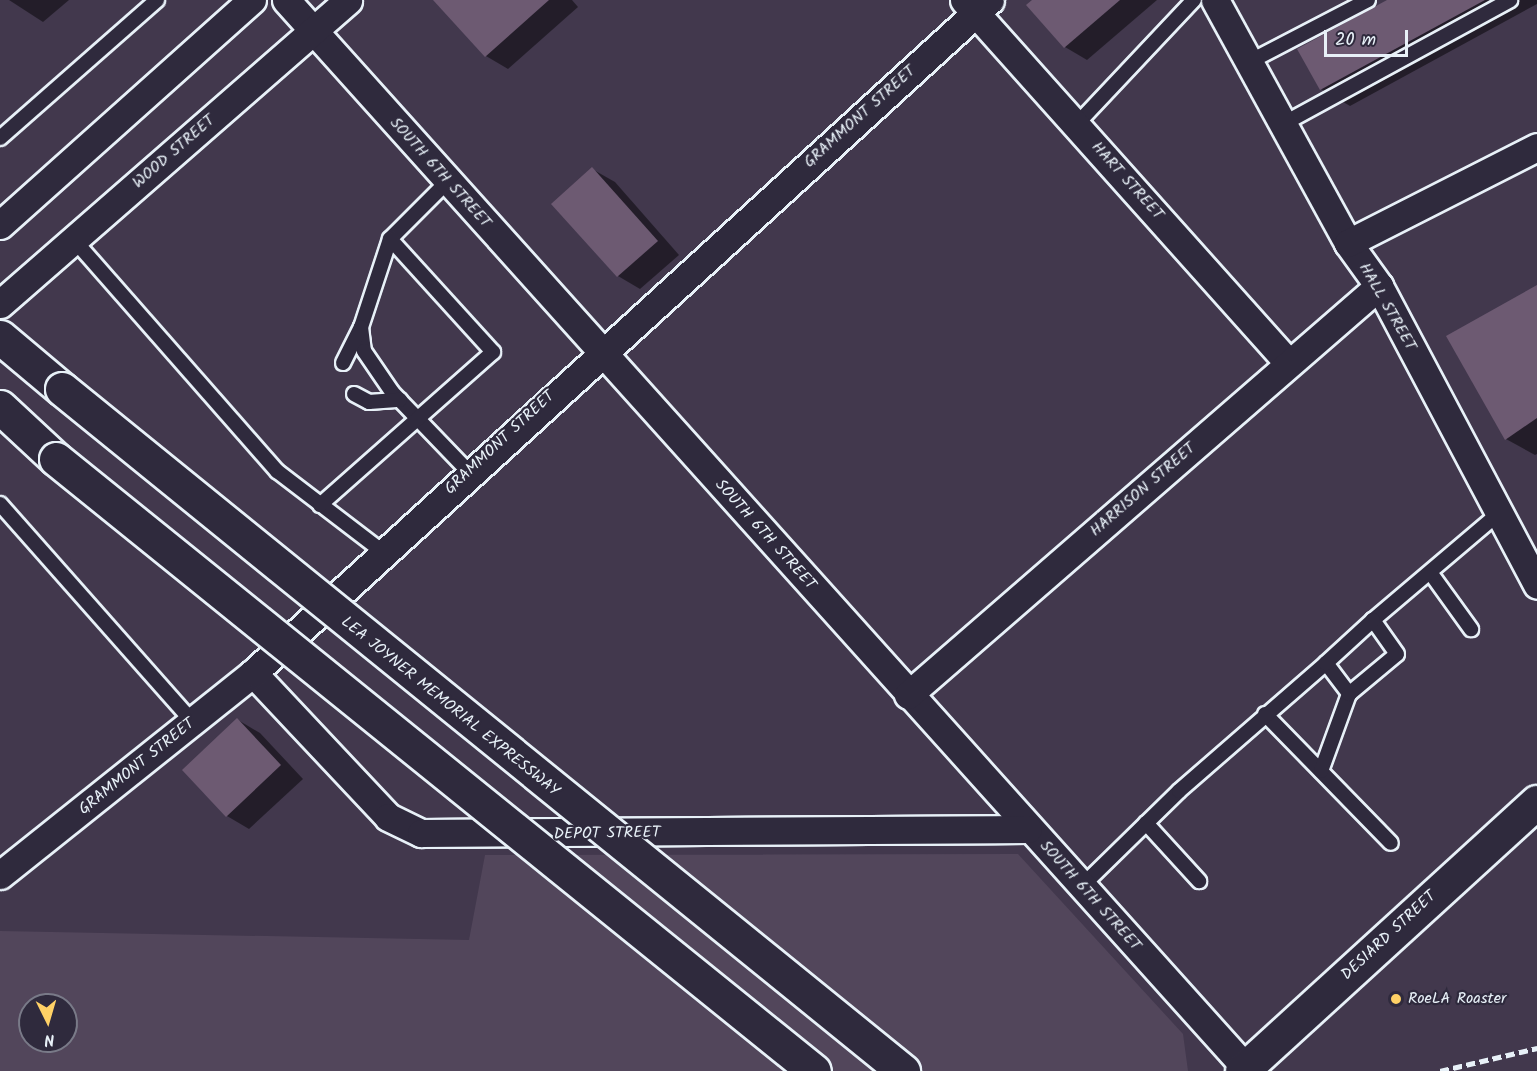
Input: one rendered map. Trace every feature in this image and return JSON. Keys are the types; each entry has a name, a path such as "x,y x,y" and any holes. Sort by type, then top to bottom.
{"main road":[{"name":"LEA JOYNER MEMORIAL EXPRESSWAY","path":"0,337 903,1071"},
{"path":"0,408 57,459 814,1071"},
{"name":"DESIARD STREET","path":"1244,1070 1537,802"}],"street":[{"path":"0,225 252,0"},
{"name":"SOUTH 6TH STREET","path":"286,0 1244,1070"},
{"name":"WOOD STREET","path":"0,304 348,0"},
{"name":"HALL STREET","path":"1215,0 1348,243 1379,286 1537,585"},
{"name":"HART STREET","path":"976,4 1076,125 1290,363"},
{"name":"GRAMMONT STREET","path":"0,875 253,673 976,4"},
{"path":"1348,243 1537,147"},
{"name":"HARRISON STREET","path":"908,694 1379,286"},
{"name":"DEPOT STREET","path":"253,673 388,817 421,833 1028,829"}],"lane":[{"path":"0,138 157,0"},
{"path":"1076,125 1194,0"},
{"path":"1249,62 1368,0"},
{"path":"1282,124 1510,0"},
{"path":"343,363 361,327 390,239 448,181"},
{"path":"321,505 493,352 390,239"},
{"path":"74,240 277,471 383,552"},
{"path":"361,327 364,351 400,400 469,472"},
{"path":"354,394 369,402 400,400"},
{"path":"0,504 192,722"},
{"path":"1081,887 1146,823 1265,714 1374,620 1432,575 1499,513"},
{"path":"1432,575 1471,629"},
{"path":"1321,771 1349,694 1397,654 1374,620"},
{"path":"1326,663 1349,694"},
{"path":"1265,714 1391,843"},
{"path":"1146,823 1199,881"}],"shaded area":[{"path":"1018,854 1183,1034 1188,1071 0,1071 0,931 469,940 485,855"}],"building":[{"path":"433,0 549,0 485,57"},
{"path":"1032,0 1120,0 1064,48 1026,5"},
{"path":"1387,0 1485,0 1320,90 1297,49"},
{"path":"592,167 658,241 617,277 551,204"},
{"path":"1537,285 1537,418 1505,440 1446,336"},
{"path":"237,718 281,765 226,817 182,770"}],"railway":[{"path":"1440,1071 1537,1048"}],"place":[{"name":"RoeLA Roaster","path":"1396,999"}]}
